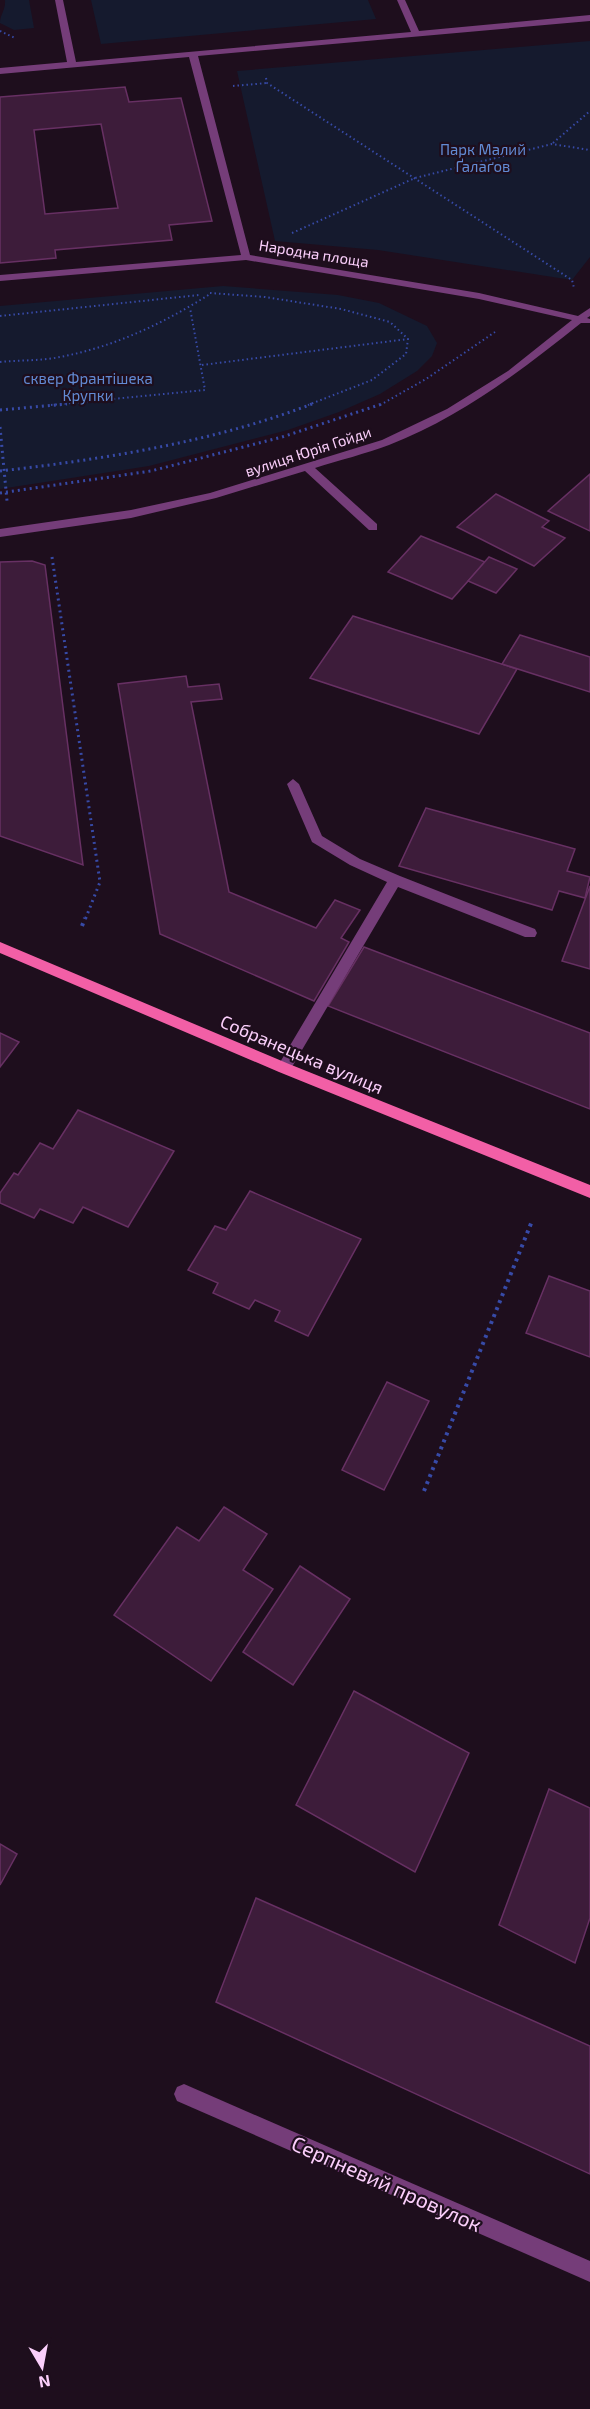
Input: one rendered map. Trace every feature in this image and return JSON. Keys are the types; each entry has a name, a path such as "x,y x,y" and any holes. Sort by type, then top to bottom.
{"main road":[{"name":"Собранецька вулиця","path":"0,947 284,1068 590,1192"}],"street":[{"path":"59,0 72,65"},
{"path":"401,0 416,34"},
{"path":"0,71 590,18"},
{"name":"Народна площа","path":"193,54 246,257 479,296 588,318"},
{"path":"0,278 246,257"},
{"name":"вулиця Юрія Гойди","path":"0,533 131,514 212,496 309,468 386,442 451,411 512,373 588,318"},
{"path":"309,468 373,527"},
{"path":"293,784 317,839 355,862 395,880 530,933"},
{"path":"284,1068 395,880"},
{"name":"Серпневий провулок","path":"184,2094 590,2272"}],"path":[{"path":"265,72 267,83"},
{"path":"241,85 267,83 572,279"},
{"path":"552,144 590,111"},
{"path":"286,236 415,178 552,144 590,150"},
{"path":"0,362 58,357 105,346 152,328 190,308 223,286 246,257"},
{"path":"0,316 212,293 265,297 341,309 390,322 408,339"},
{"path":"0,410 205,390 190,308"},
{"path":"0,493 151,471 282,437 378,406 426,379 491,333 502,331"},
{"path":"202,365 408,339"},
{"path":"0,471 93,459 203,436 288,413 372,380 406,354 408,339"},
{"path":"0,427 7,488"},
{"path":"47,527 100,882 82,926"},
{"path":"424,1491 532,1221"}],"green space":[{"path":"5,0 29,0 34,28 14,30 0,23"},
{"path":"91,0 368,0 376,19 101,44"},
{"name":"Парк Малий Ґалаґов","path":"590,41 590,257 572,280 378,250 275,241 237,71"},
{"name":"сквер Франтішека Крупки","path":"223,286 338,295 379,303 427,326 437,343 432,356 417,371 380,394 339,412 288,430 149,466 0,489 0,306"}],"building":[{"path":"125,87 129,102 181,98 212,221 169,225 172,240 55,250 56,258 0,263 0,97","holes":["101,124 118,208 45,214 34,130"]},
{"path":"590,474 590,531 548,511"},
{"path":"496,494 549,521 542,527 565,538 534,566 457,527"},
{"path":"421,536 485,562 452,599 388,572"},
{"path":"489,557 517,569 496,593 468,581"},
{"path":"32,561 45,565 83,865 0,836 0,562"},
{"path":"353,616 517,669 479,734 310,678"},
{"path":"520,635 590,657 590,692 502,664"},
{"path":"186,676 188,687 219,684 222,699 191,702 229,892 316,928 335,900 360,910 341,938 349,942 314,1001 160,934 118,684"},
{"path":"426,808 575,849 567,871 590,877 585,898 559,891 552,910 399,866"},
{"path":"590,886 590,969 562,961"},
{"path":"364,947 590,1033 590,1109 328,1006"},
{"path":"0,1033 19,1042 0,1067"},
{"path":"78,1110 174,1151 128,1227 83,1207 73,1223 40,1209 34,1218 0,1203 0,1193 14,1173 18,1175 40,1143 53,1149"},
{"path":"250,1191 361,1239 308,1336 275,1321 280,1311 255,1300 249,1309 213,1293 218,1283 188,1270 215,1226 226,1230"},
{"path":"549,1276 590,1291 590,1357 526,1333"},
{"path":"387,1382 429,1401 384,1490 342,1470"},
{"path":"224,1507 267,1534 243,1570 273,1589 211,1681 114,1615 177,1527 199,1541"},
{"path":"300,1566 350,1599 293,1685 243,1652"},
{"path":"354,1691 469,1753 415,1872 296,1805"},
{"path":"549,1789 590,1808 590,1918 575,1963 499,1925"},
{"path":"0,1844 17,1854 0,1885"},
{"path":"256,1898 590,2046 590,2174 216,2002"}]}
